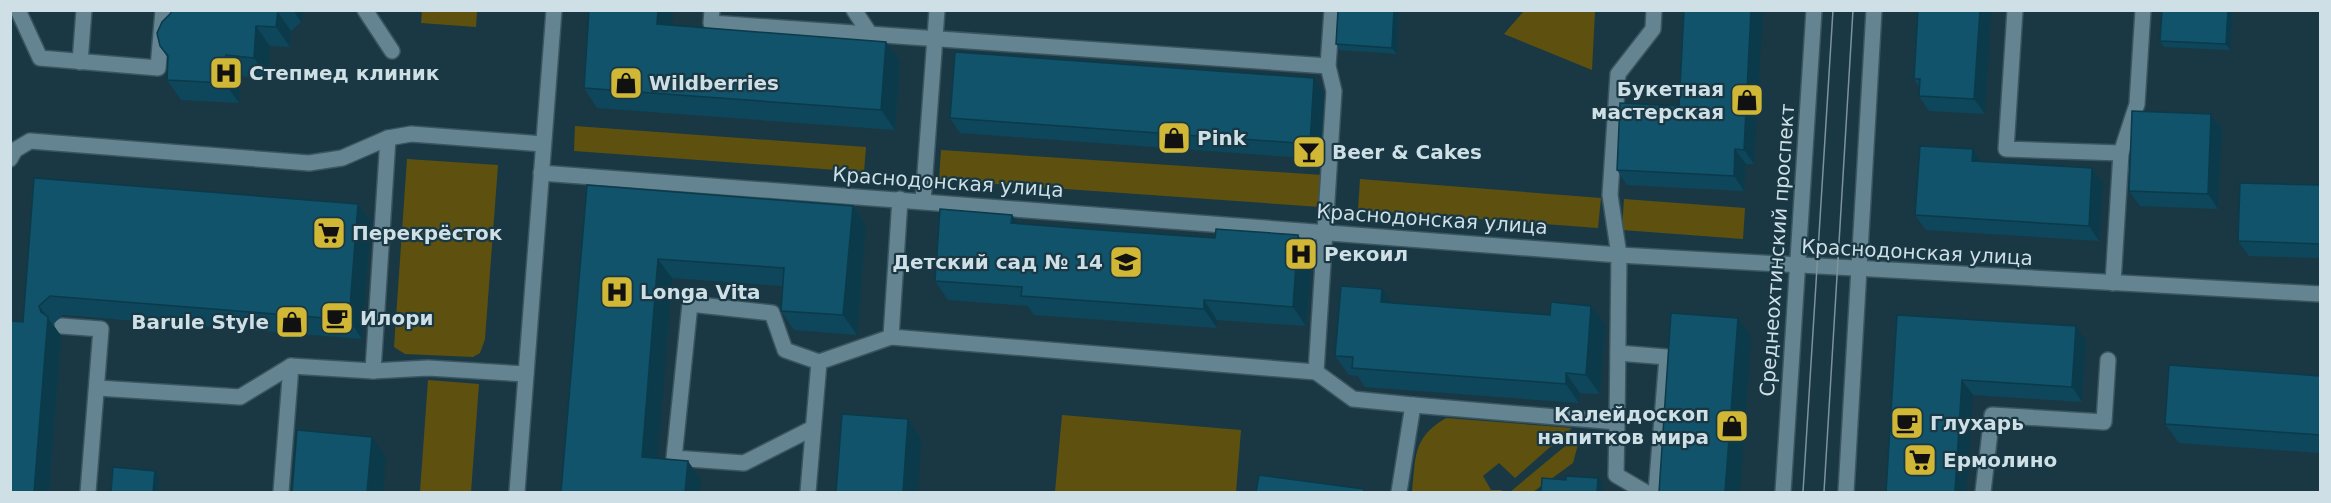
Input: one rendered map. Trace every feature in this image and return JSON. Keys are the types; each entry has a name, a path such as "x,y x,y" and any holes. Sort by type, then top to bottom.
{"street":[{"path":"18,10 40,58 158,68 163,10"},
{"path":"80,62 84,10"},
{"path":"365,10 392,51"},
{"path":"517,492 554,10"},
{"path":"712,10 711,23 1328,66"},
{"path":"854,10 870,34"},
{"path":"923,201 937,10"},
{"path":"1316,372 1334,91 1328,66 1332,10"},
{"path":"1645,492 1616,475 1619,255 1610,195 1618,74 1653,29 1654,10"},
{"name":"Среднеохтинский проспект","path":"1783,492 1814,10"},
{"path":"1846,492 1874,10"},
{"path":"2015,10 2006,148 2121,153"},
{"path":"2113,283 2121,153 2137,104 2143,10"},
{"path":"10,159 15,150 30,141 309,163 342,158 388,138 411,134 543,144"},
{"path":"373,371 388,138"},
{"name":"Краснодонская улица","path":"541,173 1619,255 2320,294"},
{"path":"891,337 900,199"},
{"path":"813,428 744,463 674,458 690,304 772,313 785,350 819,362 891,337 1316,372 1353,399 1617,422"},
{"path":"62,326 101,329 88,492"},
{"path":"1618,353 1667,357 1656,492"},
{"path":"1983,492 1992,415 2104,422 2109,360"},
{"path":"808,492 819,362"},
{"path":"281,492 291,366"},
{"path":"97,388 240,397 291,366 373,371 428,368 526,374"},
{"path":"1400,492 1413,405"}],"shaded area":[{"path":"422,11 477,11 476,27 421,23"},
{"path":"1524,11 1595,11 1592,70 1504,34"},
{"path":"575,126 866,147 864,172 574,151"},
{"path":"941,150 1323,175 1320,207 939,180"},
{"path":"407,159 498,165 485,339 480,353 473,357 405,354 394,347"},
{"path":"1360,179 1601,198 1598,228 1358,210"},
{"path":"1624,199 1745,208 1743,239 1622,230"},
{"path":"428,380 479,384 471,492 420,492"},
{"path":"1062,415 1241,430 1236,492 1055,492"},
{"path":"1446,418 1572,428 1515,478 1499,463 1483,476 1491,490 1503,490 1499,492 1412,492 1416,458 1421,441 1435,425"},
{"path":"1581,433 1573,463 1533,492 1510,492"}],"building":[{"path":"171,10 278,10 276,27 256,26 254,58 226,55 225,83 167,80 168,56 160,46 157,33"},
{"path":"589,10 658,10 657,24 886,42 881,110 584,88"},
{"path":"1338,10 1394,10 1392,48 1336,44"},
{"path":"1684,10 1751,10 1744,150 1735,149 1734,176 1617,170 1620,103 1679,106"},
{"path":"1918,10 1980,10 1974,99 1919,96 1920,79 1914,79"},
{"path":"2162,10 2228,10 2226,44 2160,41"},
{"path":"955,52 1314,78 1310,144 950,118"},
{"path":"2132,111 2211,114 2208,194 2129,191"},
{"path":"1920,146 1973,149 1972,161 2092,168 2089,226 1915,215"},
{"path":"34,178 358,204 349,320 50,296 39,306 41,312 48,317 34,492 10,492 10,321 23,322"},
{"path":"2240,183 2320,185 2320,244 2238,241"},
{"path":"587,185 853,206 843,315 781,311 784,268 658,259 642,457 688,461 685,492 561,492"},
{"path":"940,209 1012,215 1011,223 1113,231 1215,238 1216,229 1298,235 1293,307 1204,300 1204,309 1021,296 1022,287 935,281"},
{"path":"1341,286 1382,289 1381,302 1550,315 1551,302 1591,306 1586,375 1566,373 1566,384 1352,368 1353,357 1335,356"},
{"path":"1671,313 1738,318 1725,492 1659,492"},
{"path":"1897,315 2076,326 2072,387 1962,380 1955,492 1886,492"},
{"path":"2169,365 2320,376 2320,435 2165,424"},
{"path":"842,414 908,419 903,492 836,492"},
{"path":"297,430 372,437 367,492 292,492"},
{"path":"113,467 155,471 153,492 111,492"},
{"path":"1259,475 1364,489 1364,492 1256,492"},
{"path":"1566,476 1598,478 1597,492 1541,492 1542,478 1566,480"}],"tram line":[{"path":"1803,492 1833,10"},
{"path":"1824,492 1853,10"}],"place":[{"name":"Степмед клиник","path":"226,73"},
{"name":"Wildberries","path":"626,83"},
{"name":"Букетная мастерская","path":"1747,100"},
{"name":"Pink","path":"1174,138"},
{"name":"Beer & Cakes","path":"1309,152"},
{"name":"Перекрёсток","path":"329,233"},
{"name":"Рекоил","path":"1301,254"},
{"name":"Детский сад № 14","path":"1126,262"},
{"name":"Longa Vita","path":"617,292"},
{"name":"Илори","path":"337,318"},
{"name":"Barule Style","path":"292,322"},
{"name":"Глухарь","path":"1907,423"},
{"name":"Калейдоскоп напитков мира","path":"1732,426"},
{"name":"Ермолино","path":"1920,460"}]}
